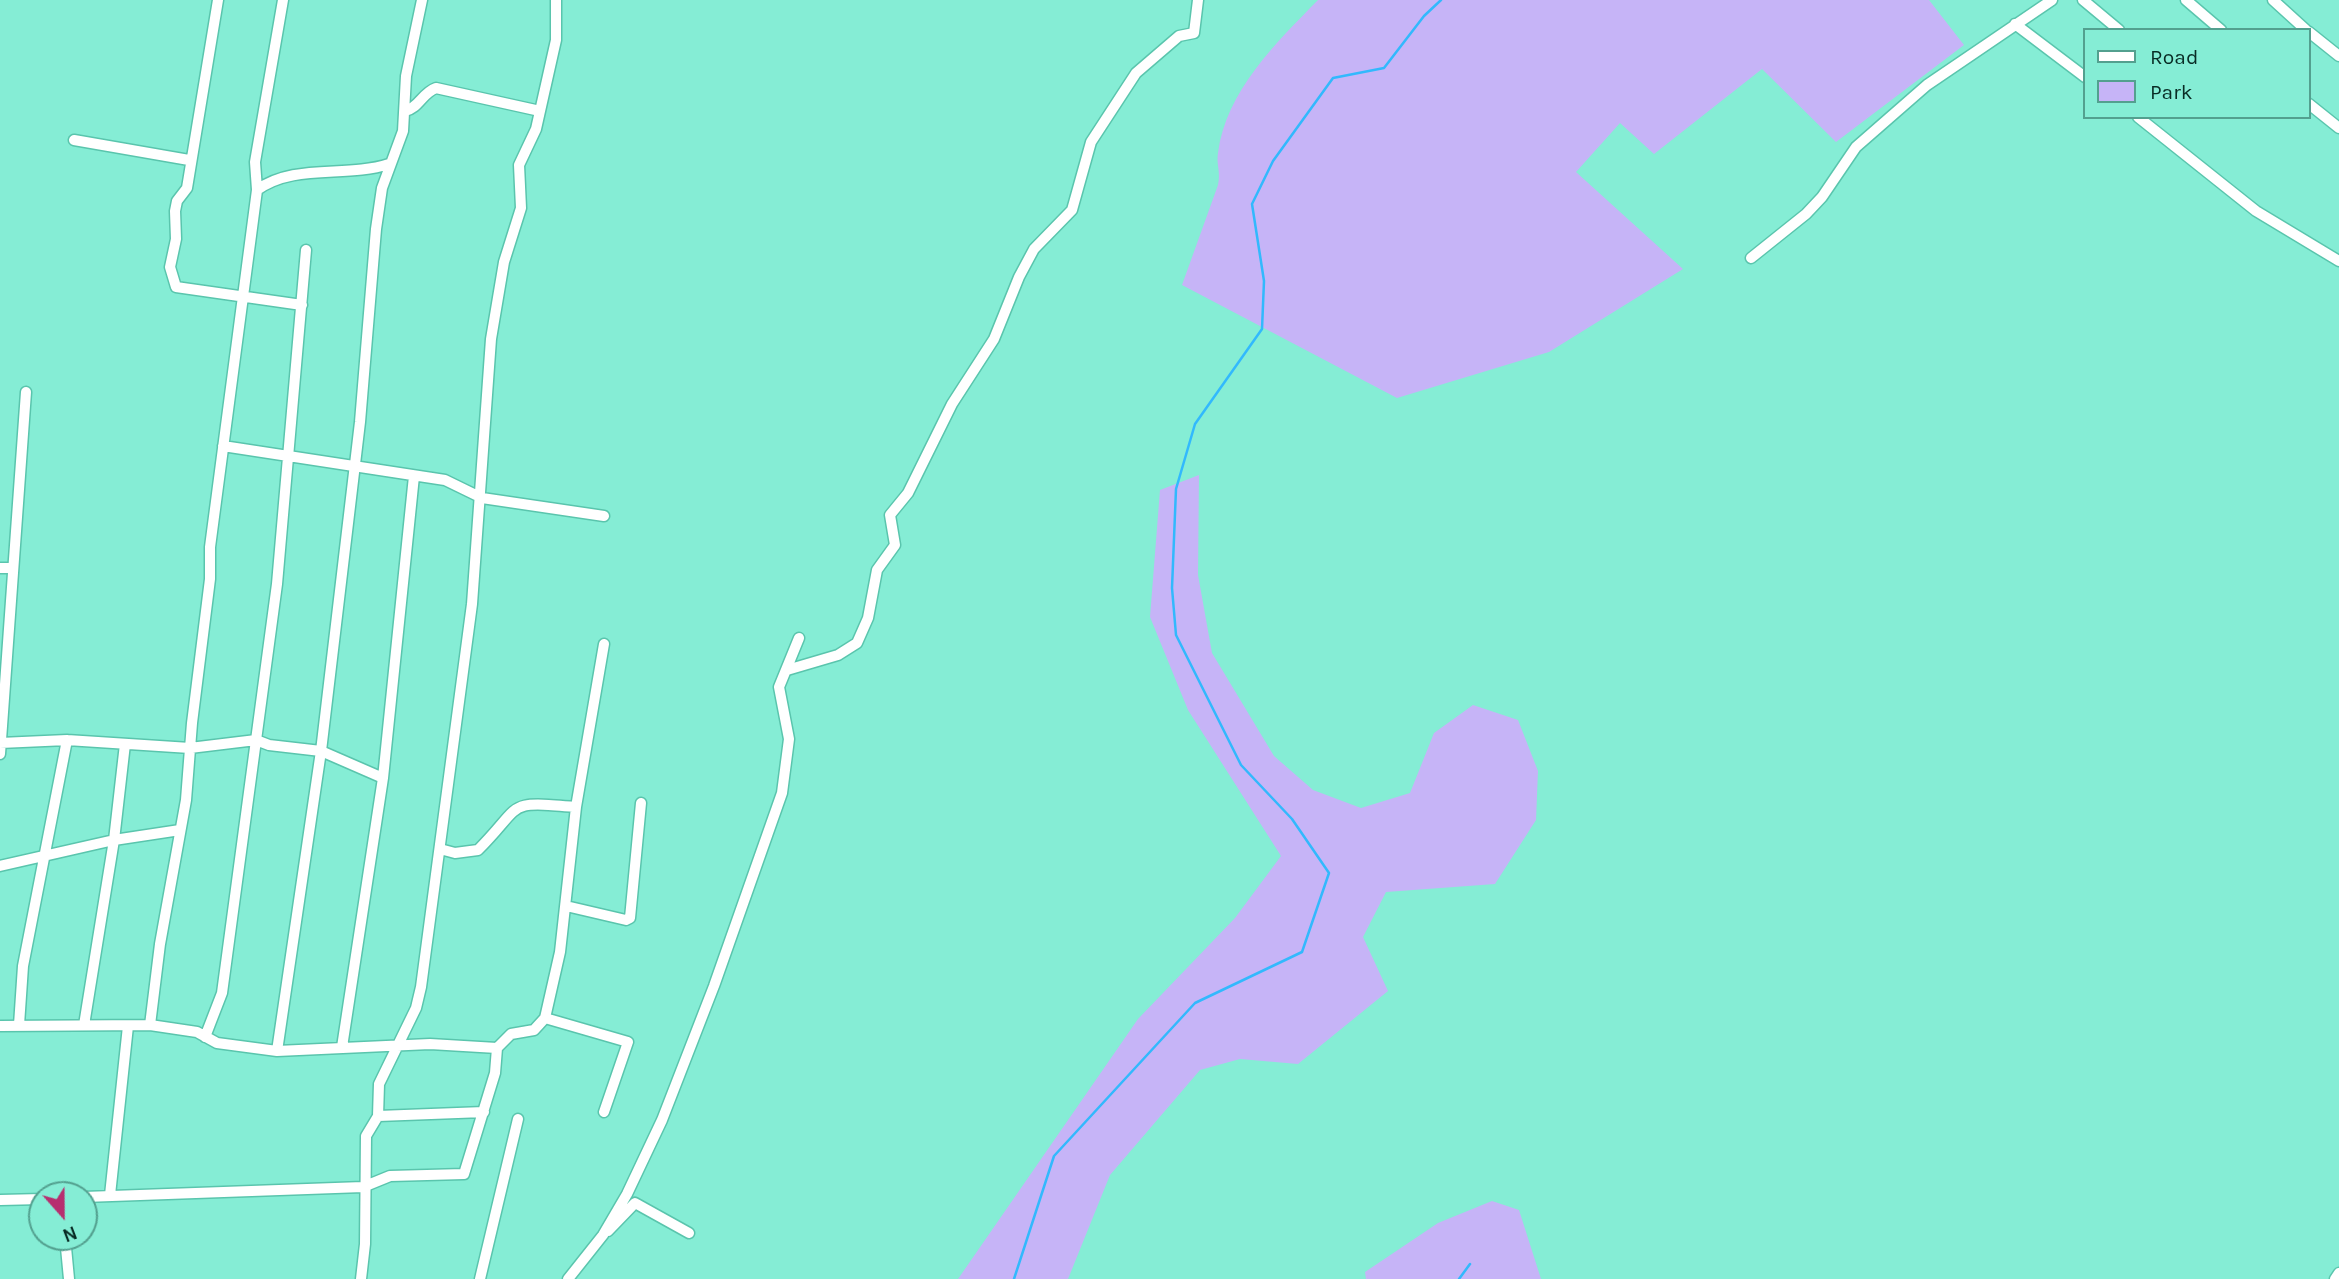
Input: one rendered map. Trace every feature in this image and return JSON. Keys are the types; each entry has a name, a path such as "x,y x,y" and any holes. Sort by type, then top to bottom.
{"street":[{"path":"218,0 189,160 187,188 177,201 175,211 176,239 170,267 172,280 176,287 302,305"},
{"path":"150,1024 190,748 223,446 257,190 255,162 283,0"},
{"path":"277,1051 321,751 355,465 376,229 389,164 403,131 405,76 422,0"},
{"path":"361,1279 365,1244 363,1187 366,1136 379,1116 377,1090 399,1045 421,987 471,604 482,498 491,339 504,262 521,208 519,165 540,111 556,40 556,0"},
{"path":"787,670 838,655 857,643 868,618 877,570 895,545 890,523 895,506 908,493 952,404 994,339 1019,277 1034,249 1072,210 1091,142 1136,73 1179,36 1194,33 1198,0"},
{"path":"1751,258 1822,197 1864,138 1927,85 2052,0"},
{"path":"2083,0 2117,28"},
{"path":"2186,0 2219,28"},
{"path":"2273,0 2305,28"},
{"path":"2015,24 2084,76"},
{"path":"2311,33 2339,56"},
{"path":"405,111 416,106 426,92 436,88 540,111"},
{"path":"2311,106 2339,128"},
{"path":"2141,119 2256,211 2339,261"},
{"path":"74,140 189,160"},
{"path":"257,190 286,176 357,171 389,164"},
{"path":"205,1037 222,993 277,584 306,250"},
{"path":"0,754 6,568 26,392"},
{"path":"223,446 445,480 482,498 604,516"},
{"path":"342,1046 383,778 414,476"},
{"path":"603,1235 627,1194 666,1110 776,812 788,748 788,726 779,687 799,638"},
{"path":"98,1196 363,1187 390,1176 464,1174 495,1073 497,1048 511,1034 534,1030 545,1018 566,906 576,807 604,644"},
{"path":"1,743 67,740 190,748 256,740 269,745 321,751 383,778"},
{"path":"19,1025 23,966 67,740"},
{"path":"84,1025 114,840 125,744"},
{"path":"566,906 626,920 630,918 641,803"},
{"path":"440,849 455,853 478,850 509,814 523,804 576,807"},
{"path":"0,866 114,840 180,830"},
{"path":"545,1018 628,1042 604,1112"},
{"path":"0,1026 150,1024 197,1032 217,1043 277,1051 399,1045 497,1048"},
{"path":"110,1195 128,1026"},
{"path":"379,1116 484,1112"},
{"path":"480,1279 518,1119"},
{"path":"0,1200 28,1199"},
{"path":"568,1279 603,1235 635,1203 689,1233"},
{"path":"66,1251 69,1279"},
{"path":"2335,1279 2339,1273"}],"green space":[{"path":"1318,0 1929,0 1964,45 1836,142 1762,69 1654,154 1620,123 1576,172 1683,269 1549,352 1397,398 1182,285 1218,185 1218,153 1231,109 1255,69"},
{"path":"1199,475 1198,575 1212,653 1274,756 1313,790 1361,808 1410,793 1434,733 1473,705 1518,720 1538,771 1536,820 1495,884 1386,892 1363,937 1388,991 1298,1064 1240,1059 1200,1070 1110,1175 1068,1279 958,1279 1138,1019 1235,918 1281,856 1188,710 1150,617 1160,490"},
{"path":"1492,1201 1519,1210 1541,1279 1366,1279 1365,1272 1438,1223"}],"waterway":[{"path":"1014,1279 1054,1156 1195,1003 1302,952 1329,873 1292,819 1241,765 1176,635 1172,588 1176,489 1195,424 1262,329 1264,281 1252,204 1273,161 1333,78 1384,68 1424,16 1441,0"},
{"path":"1459,1279 1470,1264"}]}
